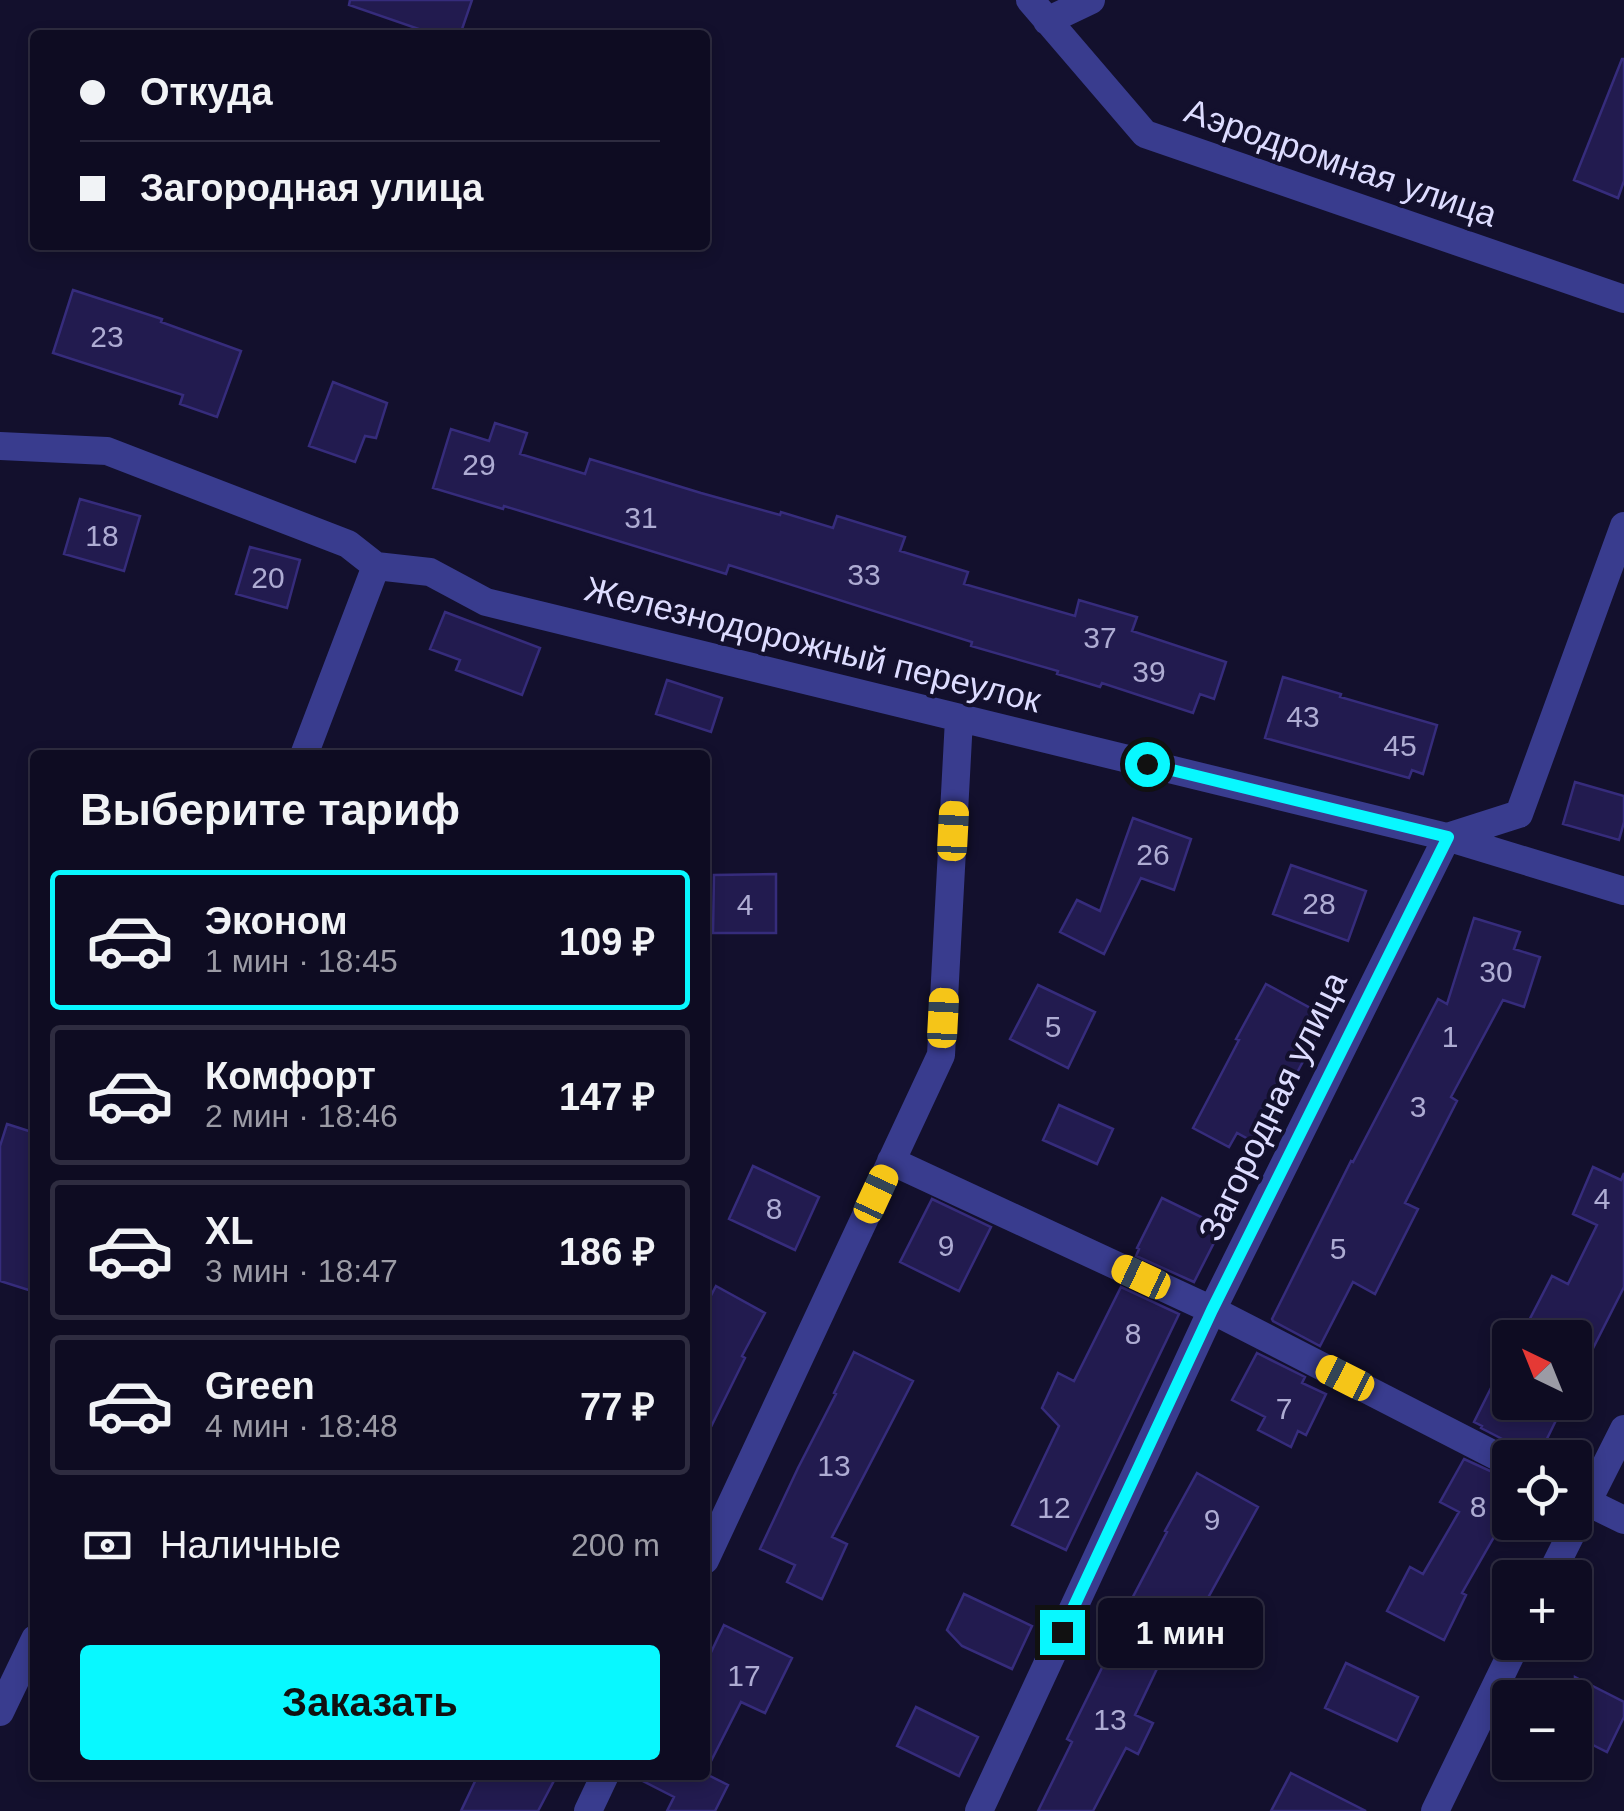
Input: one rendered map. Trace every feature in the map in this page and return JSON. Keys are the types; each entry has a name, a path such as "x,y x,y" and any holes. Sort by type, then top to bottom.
{"street":[{"path":"1039,10 1091,0"},
{"name":"Аэродромная улица","path":"1039,10 1145,134 1624,298"},
{"name":"Железнодорожный переулок","path":"0,446 107,451 348,544 376,566 430,572 486,602 1448,837 1624,891"},
{"path":"1448,837 1519,814 1624,526"},
{"path":"306,750 376,566"},
{"path":"710,1549 941,1055 959,719"},
{"name":"Загородная улица","path":"979,1811 1212,1310 1448,837"},
{"path":"891,1161 1212,1310 1492,1454"},
{"path":"1592,1481 1624,1429"},
{"path":"1592,1504 1624,1520"},
{"path":"0,1712 30,1650"},
{"path":"1435,1811 1509,1660"},
{"path":"588,1811 603,1780"}],"building":[{"path":"350,0 472,0 462,30 422,30 349,5"},
{"path":"1622,59 1624,181 1618,198 1574,180"},
{"path":"73,290 162,319 161,322 241,351 217,417 180,404 183,395 53,353"},
{"path":"333,382 387,403 376,438 365,436 355,462 309,446"},
{"path":"495,423 527,433 520,454 585,474 590,459 833,528 837,516 905,537 900,551 968,572 964,584 1075,616 1079,600 1137,617 1132,631 1226,662 1214,699 1200,694 1193,713 1102,683 1100,687 1057,674 1058,671 971,646 972,642 729,565 726,574 433,488 451,429 489,441"},
{"path":"80,499 140,516 124,571 64,554"},
{"path":"250,547 300,560 287,608 236,594"},
{"path":"445,612 540,648 522,695 456,670 460,660 430,649"},
{"path":"1283,677 1437,725 1423,774 1412,770 1409,778 1265,738"},
{"path":"667,680 722,698 711,732 656,714"},
{"path":"1575,782 1624,796 1619,840 1563,824"},
{"path":"1133,818 1191,839 1174,890 1141,878 1104,954 1060,932 1077,900 1100,911"},
{"path":"1291,865 1366,891 1348,941 1273,914"},
{"path":"776,874 776,933 713,933 714,875"},
{"path":"1474,918 1520,932 1514,949 1540,957 1524,1007 1503,1000 1451,1097 1457,1101 1405,1203 1418,1209 1375,1294 1353,1282 1320,1346 1272,1319 1438,999 1447,1004"},
{"path":"1266,984 1327,1017 1279,1106 1284,1108 1263,1147 1237,1133 1229,1147 1193,1128"},
{"path":"1038,985 1095,1012 1068,1068 1010,1039"},
{"path":"1059,1105 1113,1129 1097,1164 1043,1140"},
{"path":"7,1124 30,1131 30,1290 0,1281 0,1146"},
{"path":"753,1166 819,1197 795,1250 729,1219"},
{"path":"1593,1167 1621,1180 1624,1173 1624,1287 1592,1350 1592,1320 1529,1320 1552,1276 1568,1284 1597,1225 1573,1214"},
{"path":"1162,1198 1222,1227 1194,1282 1136,1256"},
{"path":"932,1199 991,1227 959,1291 900,1262"},
{"path":"716,1286 765,1313 710,1429 710,1297"},
{"path":"1121,1287 1179,1314 1066,1550 1012,1525 1059,1426 1042,1408 1058,1373 1074,1381"},
{"path":"854,1352 913,1381 832,1537 847,1544 822,1599 787,1582 795,1565 760,1549"},
{"path":"1257,1353 1305,1377 1302,1383 1326,1394 1306,1435 1298,1431 1291,1447 1258,1430 1265,1417 1232,1400"},
{"path":"1492,1386 1492,1420 1556,1420 1546,1440 1504,1440 1474,1422"},
{"path":"1464,1459 1492,1472 1492,1540 1462,1593 1466,1595 1444,1640 1387,1611 1410,1567 1423,1574 1459,1512 1440,1502"},
{"path":"1197,1473 1258,1507 1203,1607 1216,1613 1188,1667 1164,1654 1135,1715 1153,1723 1138,1754 1126,1748 1093,1811 1038,1811 1072,1742 1067,1739 1120,1631 1116,1629"},
{"path":"964,1594 1032,1626 1012,1669 962,1646 947,1630"},
{"path":"724,1625 792,1658 765,1713 741,1702 710,1763 710,1654"},
{"path":"1346,1663 1418,1697 1397,1741 1325,1708"},
{"path":"1592,1686 1624,1702 1624,1717 1607,1752 1592,1744"},
{"path":"916,1707 978,1737 959,1776 897,1746"},
{"path":"1291,1773 1366,1811 1271,1811"},
{"path":"710,1776 728,1785 715,1811 667,1811 674,1797 641,1780 710,1780"},
{"path":"476,1780 554,1780 538,1811 461,1811"}],"route":[{"path":"1062,1632 1212,1310 1448,837 1147,764"}]}
